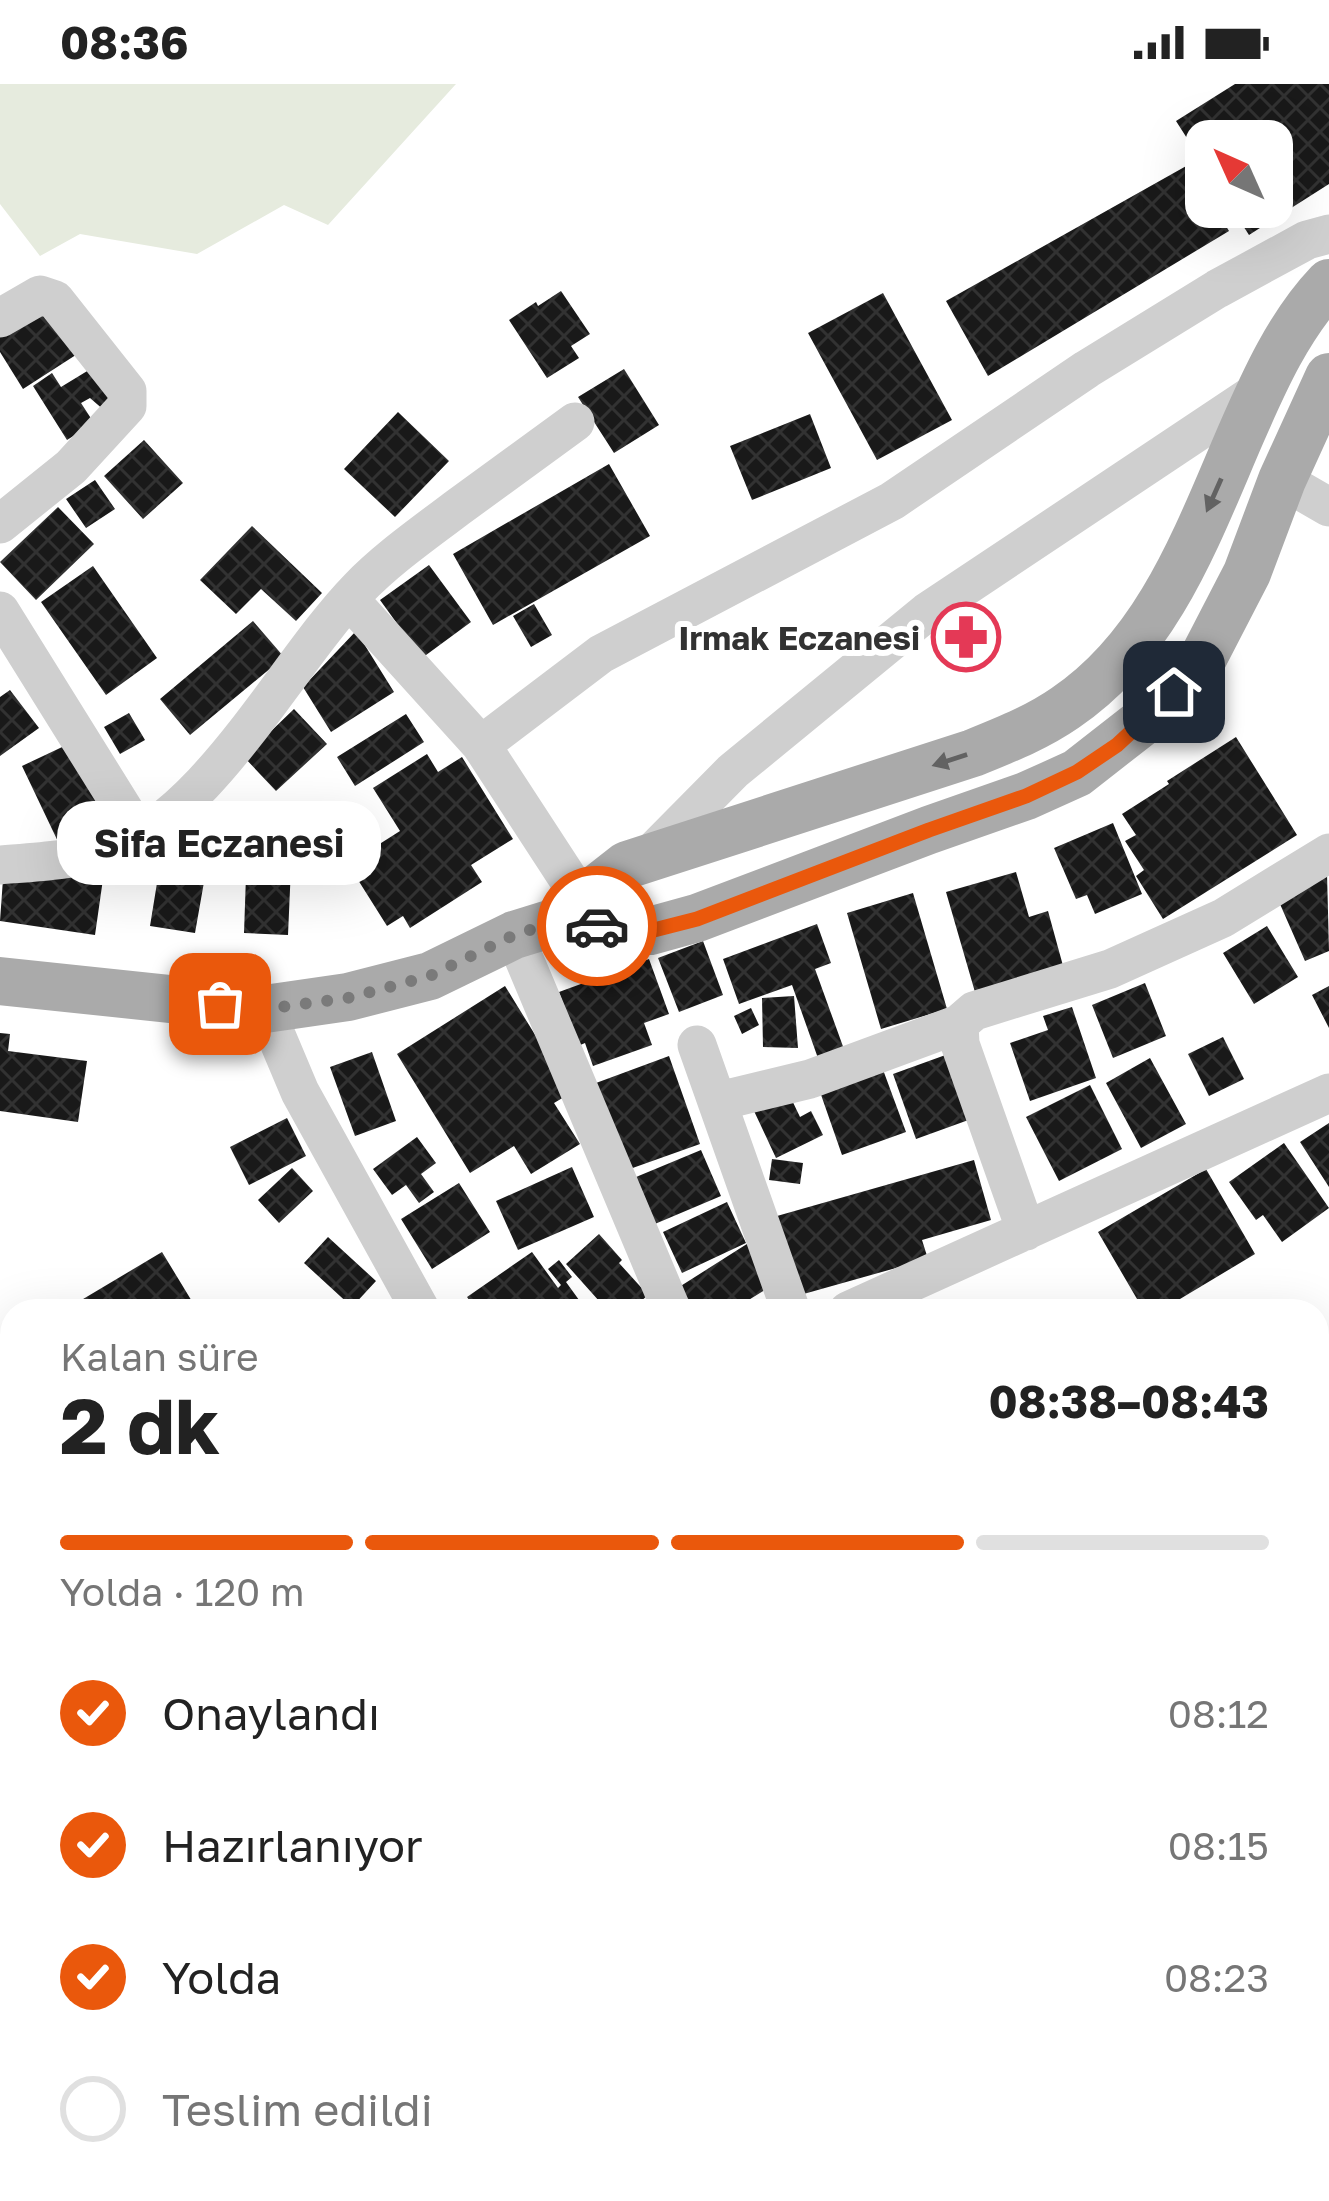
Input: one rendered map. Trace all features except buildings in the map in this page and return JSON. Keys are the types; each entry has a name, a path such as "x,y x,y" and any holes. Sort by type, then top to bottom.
{"main road":[{"path":"0,981 265,1009 348,998 430,976 549,919 627,865 974,753 1028,730 1067,707 1138,640 1165,599 1260,390 1294,329 1329,283"},
{"path":"549,919 650,931 697,919 1026,796 1077,772 1117,745 1202,660 1247,573 1329,376"}],"street":[{"path":"481,745 601,653 892,501 1087,369 1217,289 1307,240 1329,234"},
{"path":"0,318 40,296 55,300 127,391 127,406 71,467 0,524"},
{"path":"647,858 733,771 927,612 1260,390"},
{"path":"0,865 108,850 168,816 207,778 349,599 393,556 575,422"},
{"path":"1282,480 1329,507"},
{"path":"349,599 481,745 549,919 668,1299"},
{"path":"0,610 140,836"},
{"path":"718,1101 810,1079 959,1024 974,1011 1110,969 1222,918 1329,853"},
{"path":"265,1009 300,1093 406,1299"},
{"path":"959,1024 960,1044 1026,1231"},
{"path":"697,1045 787,1299"},
{"path":"875,1299 1329,1093"}],"shaded area":[{"path":"0,84 456,84 328,225 284,205 197,254 80,234 40,256 0,204"}],"way so far":[{"path":"220,1004 265,1009 348,998 430,976 514,935 553,923 597,926"}],"place":[{"name":"Irmak Eczanesi","path":"966,637"},
{"name":"Sifa Eczanesi","path":"220,1004"}],"route":[{"path":"597,926 650,931 697,919 1026,796 1077,772 1117,745 1174,692"}]}
